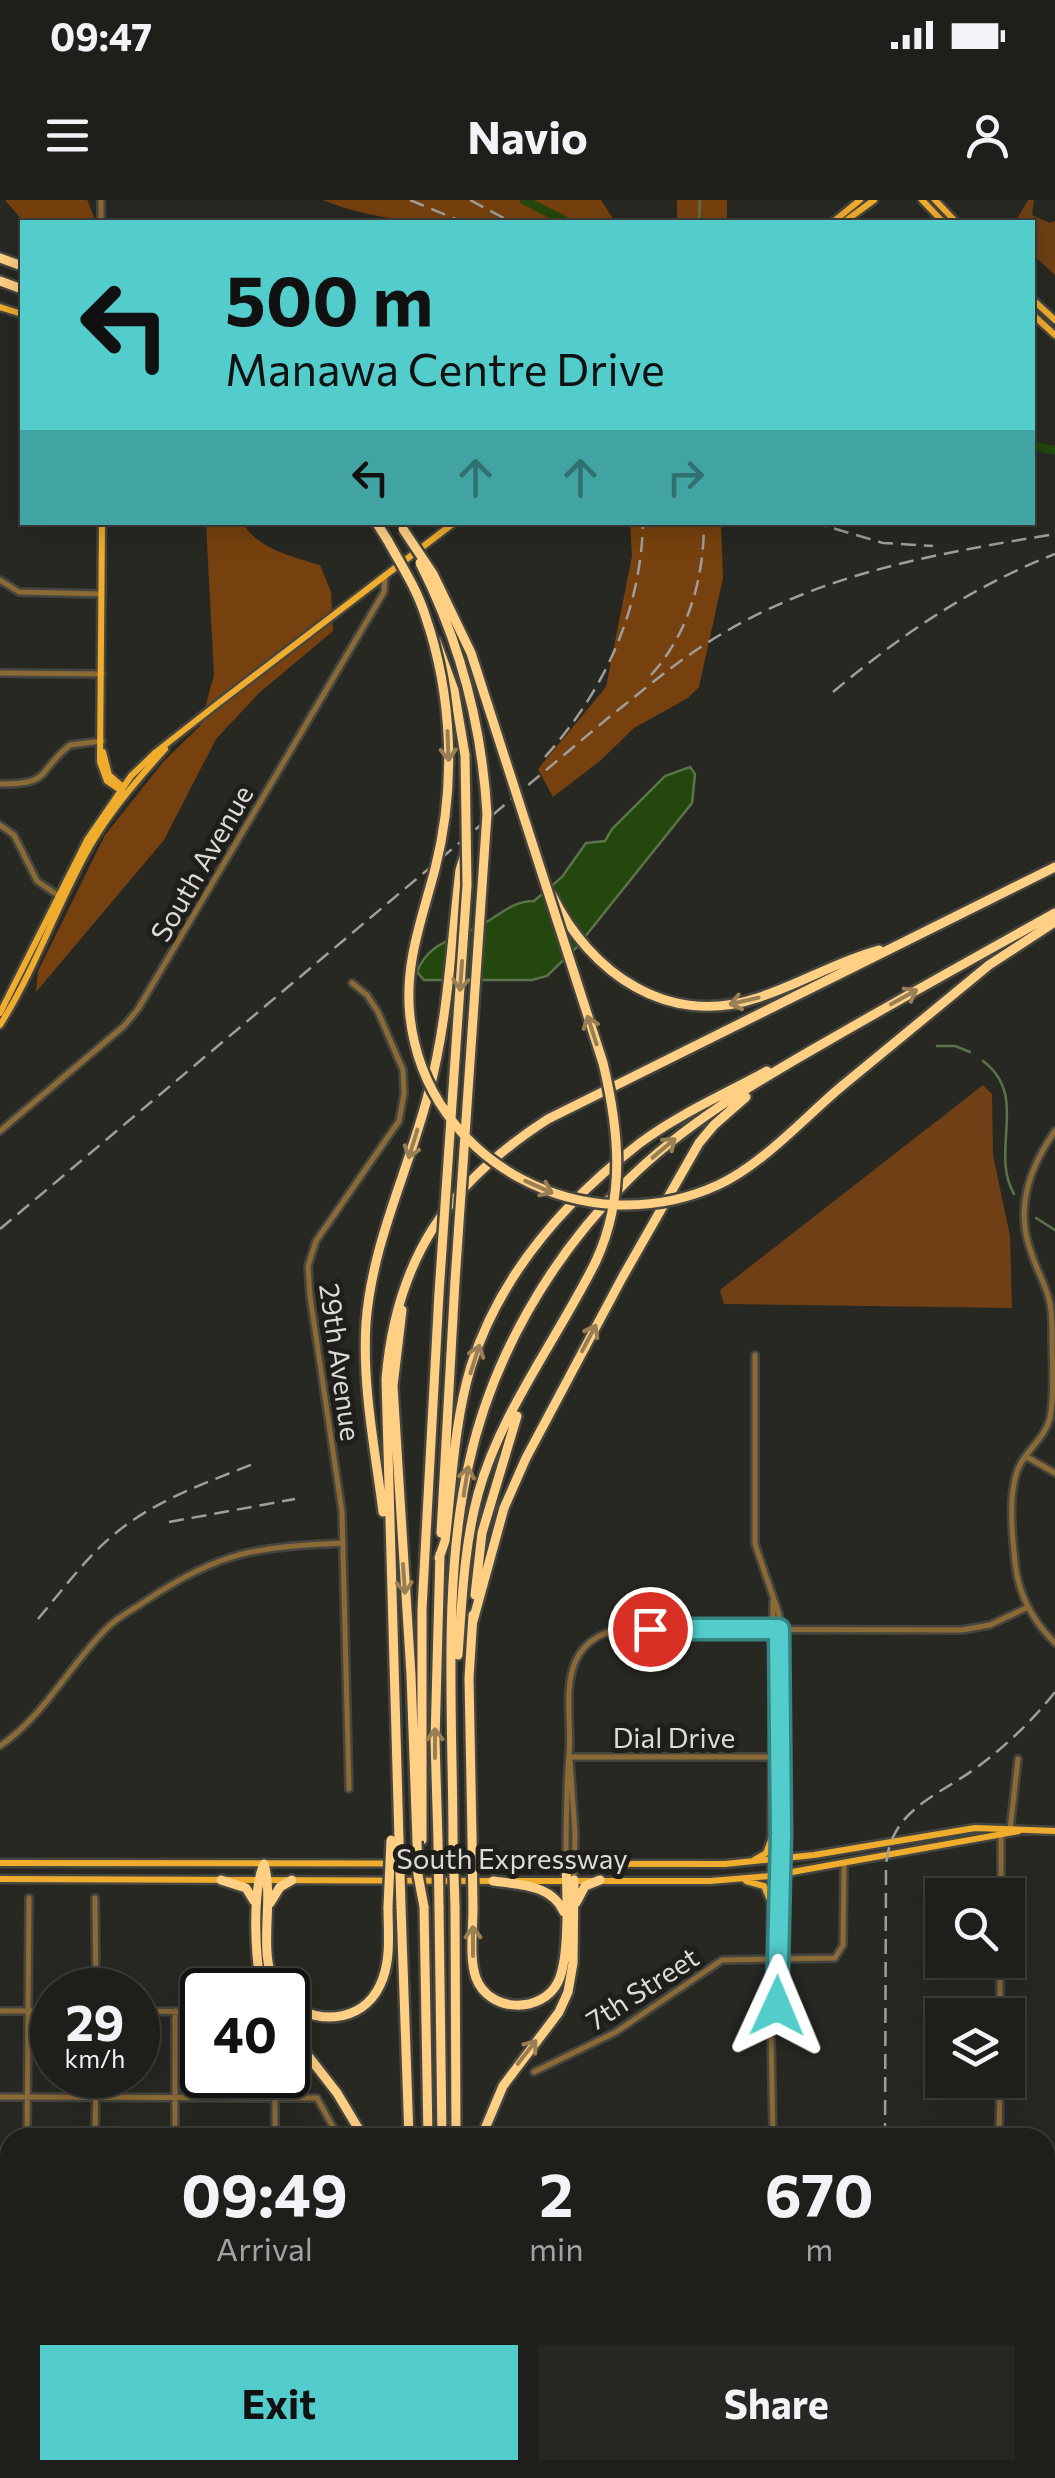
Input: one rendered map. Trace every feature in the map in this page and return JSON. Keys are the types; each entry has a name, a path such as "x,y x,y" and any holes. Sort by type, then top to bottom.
{"highway":[{"path":"378,525 426,616 444,660 460,722 468,797 422,1609 420,1840"},
{"path":"400,526 434,574 470,653 602,1062 617,1133 616,1195 610,1226 596,1261 496,1445 478,1494 467,1546 453,1752"},
{"path":"400,526 456,646 484,770 486,862 455,1281 440,1558 435,1740 442,2128"},
{"path":"426,616 445,708 448,796 434,872 413,946 409,1005 412,1030 424,1072 440,1105 459,1128 500,1166 564,1198 608,1206 651,1203 721,1184 746,1168 977,974 1055,922"},
{"path":"390,1587 366,1367 366,1320 384,1228 428,1097 438,1050 460,870 468,843"},
{"path":"310,2015 350,2015 376,1994 384,1975 397,1809 386,1379 391,1330 409,1273 443,1211 498,1152 595,1093 1055,867"},
{"path":"544,879 561,914 589,952 626,983 660,999 699,1006 740,1003 901,944"},
{"path":"456,2128 456,1540 468,1465 483,1408 507,1351 566,1253 628,1180 699,1120 788,1064 1055,913"},
{"path":"440,1558 446,1541 458,1428 470,1369 505,1286 569,1208 642,1142 718,1097 819,1046"},
{"path":"473,1621 504,1508 526,1458 639,1247 706,1134 788,1064"},
{"path":"409,1273 393,1386 424,1908 428,2128"},
{"path":"527,1388 482,1533 468,1678 476,1976 490,1996 510,2005 536,2002 556,1985 562,1972 570,1920 582,1889 600,1880"},
{"path":"395,1840 401,1907 408,2128"},
{"path":"262,1968 264,1864"},
{"path":"485,2128 503,2086 564,2002 572,1969 571,1865"},
{"path":"221,1880 250,1892 263,1923 269,1968"},
{"path":"263,1923 274,1894 292,1880"},
{"path":"493,1881 546,1891 558,1900 570,1920"},
{"path":"310,2058 358,2128"}],"main road":[{"path":"835,220 860,200"},
{"path":"847,220 874,200"},
{"path":"922,200 940,220"},
{"path":"935,200 954,220"},
{"path":"1035,302 1055,320"},
{"path":"1035,317 1055,335"},
{"path":"102,525 100,766 123,790"},
{"path":"0,1013 131,776 176,736 452,525"},
{"path":"0,1024 34,964 87,840 112,800 176,736"},
{"path":"111,781 131,776"},
{"path":"111,781 112,800"},
{"name":"South Expressway","path":"0,1879 735,1879 844,1865 1006,1831"},
{"name":"South Expressway","path":"0,1863 744,1863 925,1834 1055,1831"},
{"path":"744,1863 764,1856 771,1840"},
{"path":"735,1879 761,1884 770,1900"}],"street":[{"name":"South Avenue","path":"0,1130 124,1026 138,1009 384,592 385,577"},
{"path":"0,580 20,592 102,594"},
{"path":"0,673 102,674"},
{"path":"0,784 32,783 42,777 67,746 102,741"},
{"path":"0,825 14,835 37,881 62,898"},
{"name":"29th Avenue","path":"349,1789 342,1512 308,1266 316,1241 399,1120 404,1094 402,1070 378,1012 352,983"},
{"path":"1055,1131 1033,1169 1024,1214 1028,1244 1049,1291 1052,1309 1051,1412 1015,1483 1014,1551 1028,1606 1055,1644"},
{"path":"755,1355 755,1544 773,1598 775,1629 776,1860 770,1900 777,2006 773,2023 773,2128"},
{"path":"1026,1456 1055,1473"},
{"path":"0,1746 20,1733 110,1625 168,1586 224,1557 246,1551 268,1546 342,1543"},
{"path":"571,1865 566,1775 570,1678 588,1644 620,1629 970,1629 994,1623 1028,1606"},
{"name":"Dial Drive","path":"569,1757 775,1757"},
{"path":"775,1757 771,1840 776,1860"},
{"path":"1002,1878 1018,1758"},
{"name":"7th Street","path":"534,2072 610,2036 718,1962 826,1960 840,1952 844,1865"},
{"path":"774,1876 774,1958"},
{"path":"27,2128 29,1898"},
{"path":"95,1898 96,1968"},
{"path":"0,2010 28,2011"},
{"path":"160,2011 180,2011"},
{"path":"174,2128 175,2011"},
{"path":"0,2097 30,2097"},
{"path":"95,2128 96,2098"},
{"path":"160,2098 180,2098"},
{"path":"275,2098 275,2128"},
{"path":"310,2098 316,2098 333,2128"},
{"path":"999,2128 1000,2098"}],"shaded area":[{"path":"5,200 87,200 95,220 22,220"},
{"path":"323,200 601,200 614,220 406,220 356,211"},
{"path":"677,200 727,200 727,220 677,220"},
{"path":"1028,200 1034,200 1032,215 1050,223 1055,221 1055,275 1035,257 1035,220 1016,220"},
{"path":"206,525 244,525 266,545 320,565 331,592 333,631 259,693 216,739 164,840 36,992 38,971 105,835 164,761 200,726 214,675"},
{"path":"630,525 721,525 723,578 699,687 688,698 634,728 553,797 538,769 606,687 632,556"},
{"path":"690,767 695,774 692,803 576,948 547,976 532,980 424,980 417,972 429,953 446,941 514,905 534,901 562,877 586,843 605,841 665,776"},
{"path":"983,1085 992,1094 993,1155 1010,1236 1012,1308 724,1304 720,1290"}],"waterway":[{"path":"524,200 563,220"},
{"path":"699,220 700,200"},
{"path":"1035,447 1055,450"},
{"path":"937,1046 955,1046 970,1052"},
{"path":"983,1061 997,1075 1004,1090 1005,1160 1014,1194"},
{"path":"1036,1218 1055,1230"}],"railway":[{"path":"410,200 458,220"},
{"path":"470,200 507,220"},
{"path":"545,757 585,705 615,648 635,587 643,525"},
{"path":"651,675 675,641 692,604 704,525"},
{"path":"822,525 883,543 933,546"},
{"path":"0,1229 608,718 709,641 764,611 844,580 927,558 1055,534"},
{"path":"833,692 938,614 995,581 1055,554"},
{"path":"38,1619 91,1556 127,1524 181,1494 258,1462"},
{"path":"169,1522 295,1499"},
{"path":"885,2128 889,1847 906,1818 998,1751 1055,1692"}],"route":[{"path":"650,1629 779,1629 781,1834 777,2006"}]}
